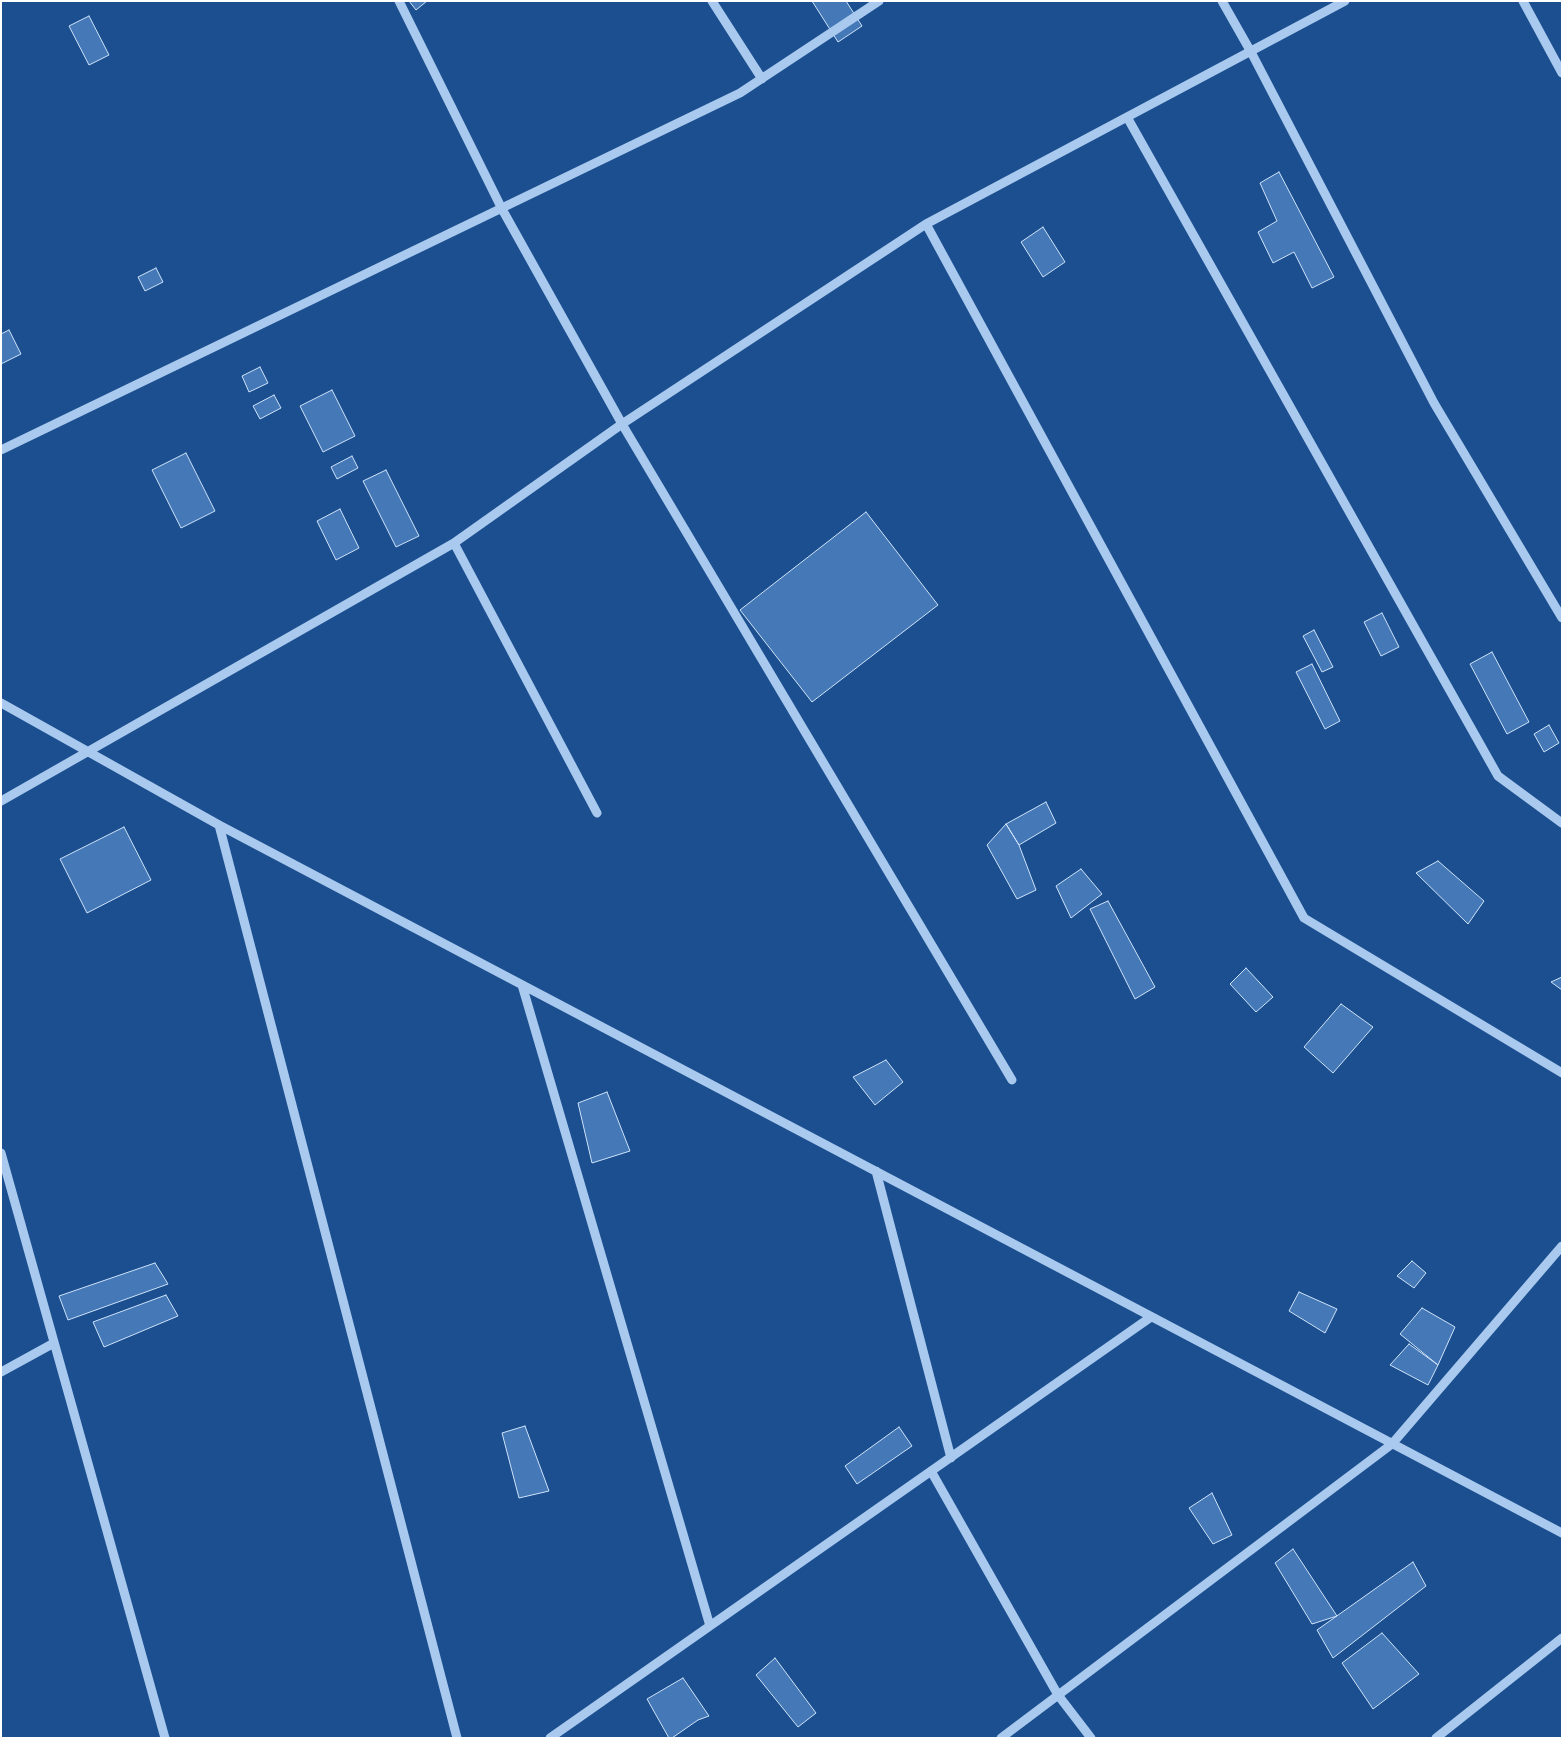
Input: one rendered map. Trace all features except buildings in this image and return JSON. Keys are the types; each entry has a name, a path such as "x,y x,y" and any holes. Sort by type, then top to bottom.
{"street":[{"path":"399,1 502,209 622,424 1012,1080"},
{"path":"712,1 762,79"},
{"path":"1,450 740,93 879,1"},
{"path":"1222,1 1251,52 1434,404 1562,618"},
{"path":"1,801 454,544 622,424 926,224 1345,1"},
{"path":"1522,1 1562,73"},
{"path":"1127,117 1498,776 1562,823"},
{"path":"926,224 1304,918 1562,1073"},
{"path":"454,544 597,813"},
{"path":"1,703 220,825 1562,1533"},
{"path":"220,825 457,1738"},
{"path":"522,985 710,1626"},
{"path":"1,1153 165,1738"},
{"path":"876,1171 951,1458"},
{"path":"1001,1738 1392,1444 1562,1246"},
{"path":"550,1738 1151,1317"},
{"path":"1,1372 54,1343"},
{"path":"931,1471 1058,1695 1091,1738"},
{"path":"1436,1738 1562,1638"}]}
